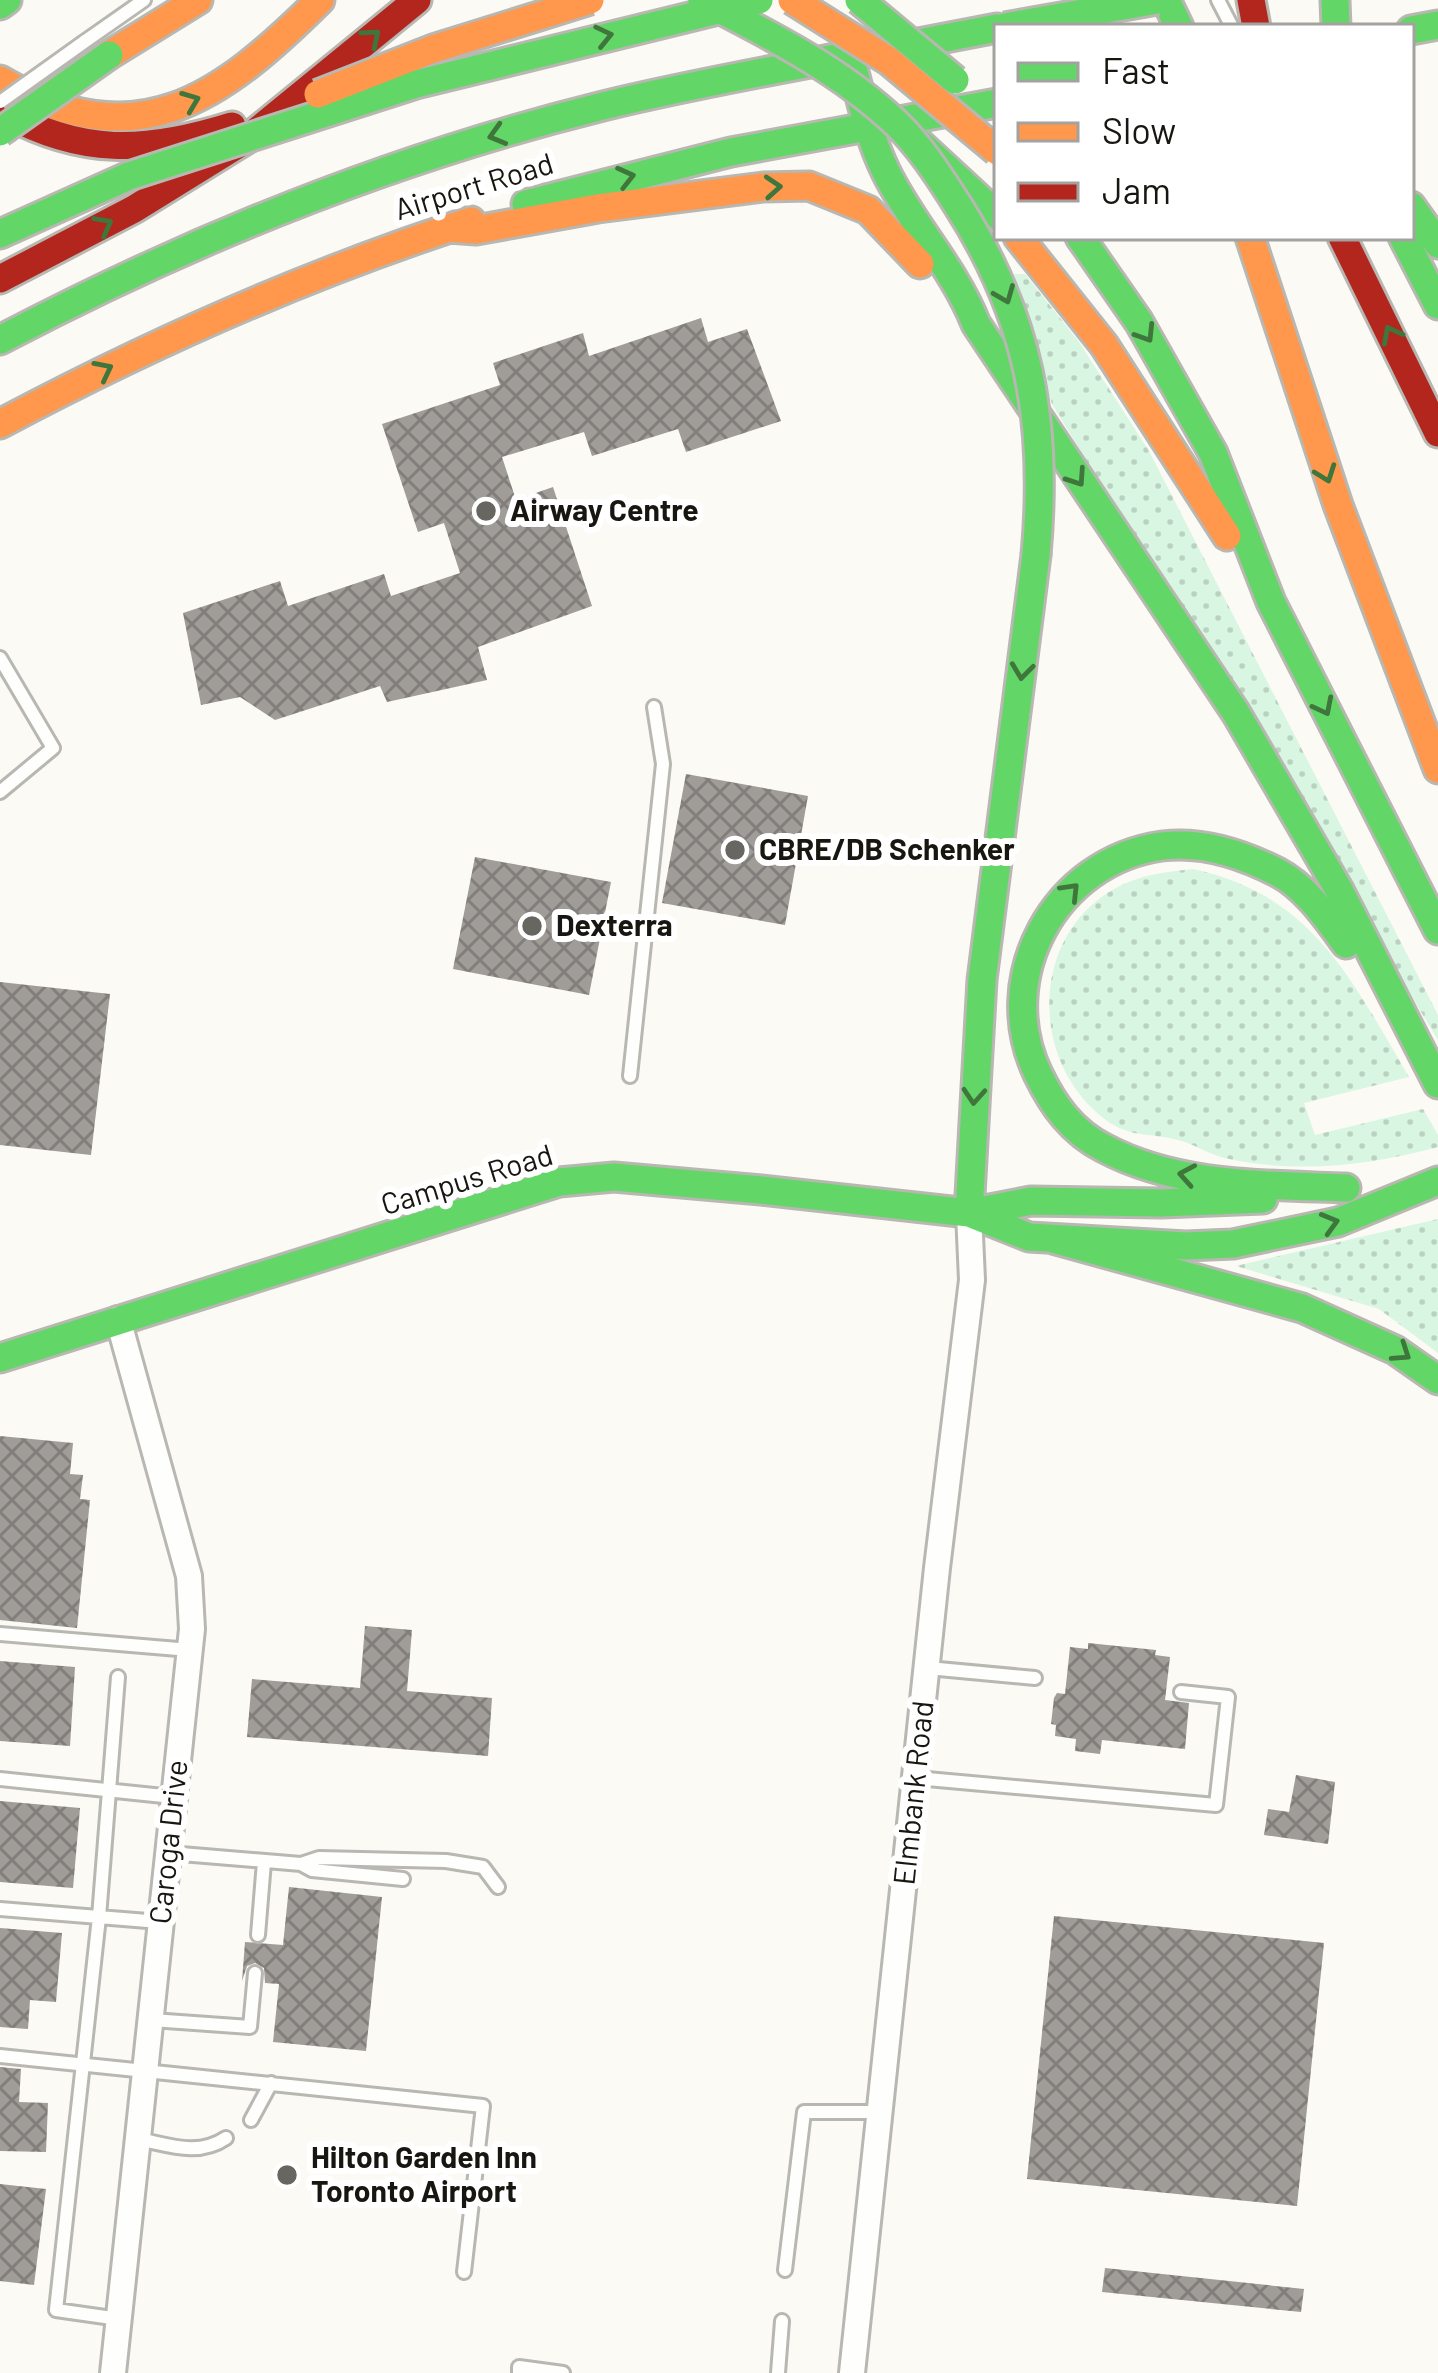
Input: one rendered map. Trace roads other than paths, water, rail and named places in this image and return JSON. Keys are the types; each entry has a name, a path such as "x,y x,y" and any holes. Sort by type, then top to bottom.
{"main road":[{"path":"0,132 96,49 198,0"},
{"path":"0,80 48,106 82,115 158,112 187,104 239,75 320,0"},
{"path":"0,279 248,139 417,0"},
{"path":"0,234 335,87 433,49 590,0"},
{"path":"702,0 823,70 899,125 994,212"},
{"path":"129,176 416,84 759,0"},
{"path":"792,0 889,61 994,148"},
{"path":"860,0 937,63 994,123"},
{"path":"1031,0 1061,24"},
{"path":"1073,0 1099,24"},
{"name":"Airport Road","path":"1020,24 1157,0"},
{"name":"Airport Road","path":"0,340 222,233 407,164 589,110 994,29"},
{"path":"850,56 886,173 967,299 976,324 1236,713 1339,890 1438,1084"},
{"path":"0,106 48,135 116,150 151,148 193,140 233,125 328,74"},
{"name":"Airport Road","path":"0,424 228,311 377,251 667,166 994,104"},
{"path":"899,125 965,215 987,254 1033,371 1042,448 1036,555 982,980 969,1213"},
{"path":"449,228 476,230 598,208 809,185 868,210 913,253 952,308 976,324"},
{"path":"1414,210 1438,244"},
{"path":"1021,240 1120,364 1271,602"},
{"path":"1082,240 1139,322 1213,453 1271,602 1438,930"},
{"path":"1224,240 1244,290 1287,363"},
{"path":"1251,240 1287,363 1367,590 1438,769"},
{"path":"1343,240 1438,433"},
{"path":"1405,240 1438,305"},
{"path":"1346,1188 1183,1176 1107,1150 1087,1138 1056,1106 1030,1062 1021,1007 1029,957 1063,896 1097,867 1145,847 1210,846 1252,859 1289,879 1323,913 1401,1013"},
{"name":"Campus Road","path":"0,1358 559,1182 627,1178 969,1213 1030,1237 1053,1240 1186,1246 1233,1244 1338,1222 1438,1181"},
{"name":"Campus Road","path":"969,1213 1031,1201 1240,1202 1438,1181"},
{"path":"1053,1240 1256,1294 1363,1330 1394,1346 1438,1380"}],"street":[{"name":"Elmbank Road","path":"852,2373 972,1280 969,1213"},
{"name":"Caroga Drive","path":"113,2373 190,1650 189,1576 118,1319"}],"lane":[{"path":"0,106 96,49 144,0"},
{"path":"0,658 53,748 0,792"},
{"path":"630,1076 663,764 654,707"},
{"path":"0,1634 190,1650"},
{"path":"928,1667 1035,1678"},
{"path":"118,1677 112,1791 56,2310 119,2319"},
{"path":"915,1778 1216,1805 1228,1697 1181,1692"},
{"path":"0,1779 174,1797"},
{"path":"168,1852 403,1879"},
{"path":"301,1864 312,1858 446,1861 483,1868 498,1887"},
{"path":"359,1874 360,1858"},
{"path":"258,1935 264,1862"},
{"path":"0,1909 161,1922"},
{"path":"150,2020 250,2027 255,1973"},
{"path":"0,2056 483,2105 464,2272"},
{"path":"251,2120 271,2083"},
{"path":"785,2270 804,2112 879,2113"},
{"path":"138,2138 188,2150 212,2147 226,2138"},
{"path":"778,2373 782,2321"},
{"path":"518,2373 519,2367 563,2373"}],"place":[{"name":"Airway Centre","path":"486,511"},
{"name":"CBRE/DB Schenker","path":"735,850"},
{"name":"Dexterra","path":"532,926"},
{"name":"Hilton Garden Inn Toronto Airport","path":"287,2175"}]}
